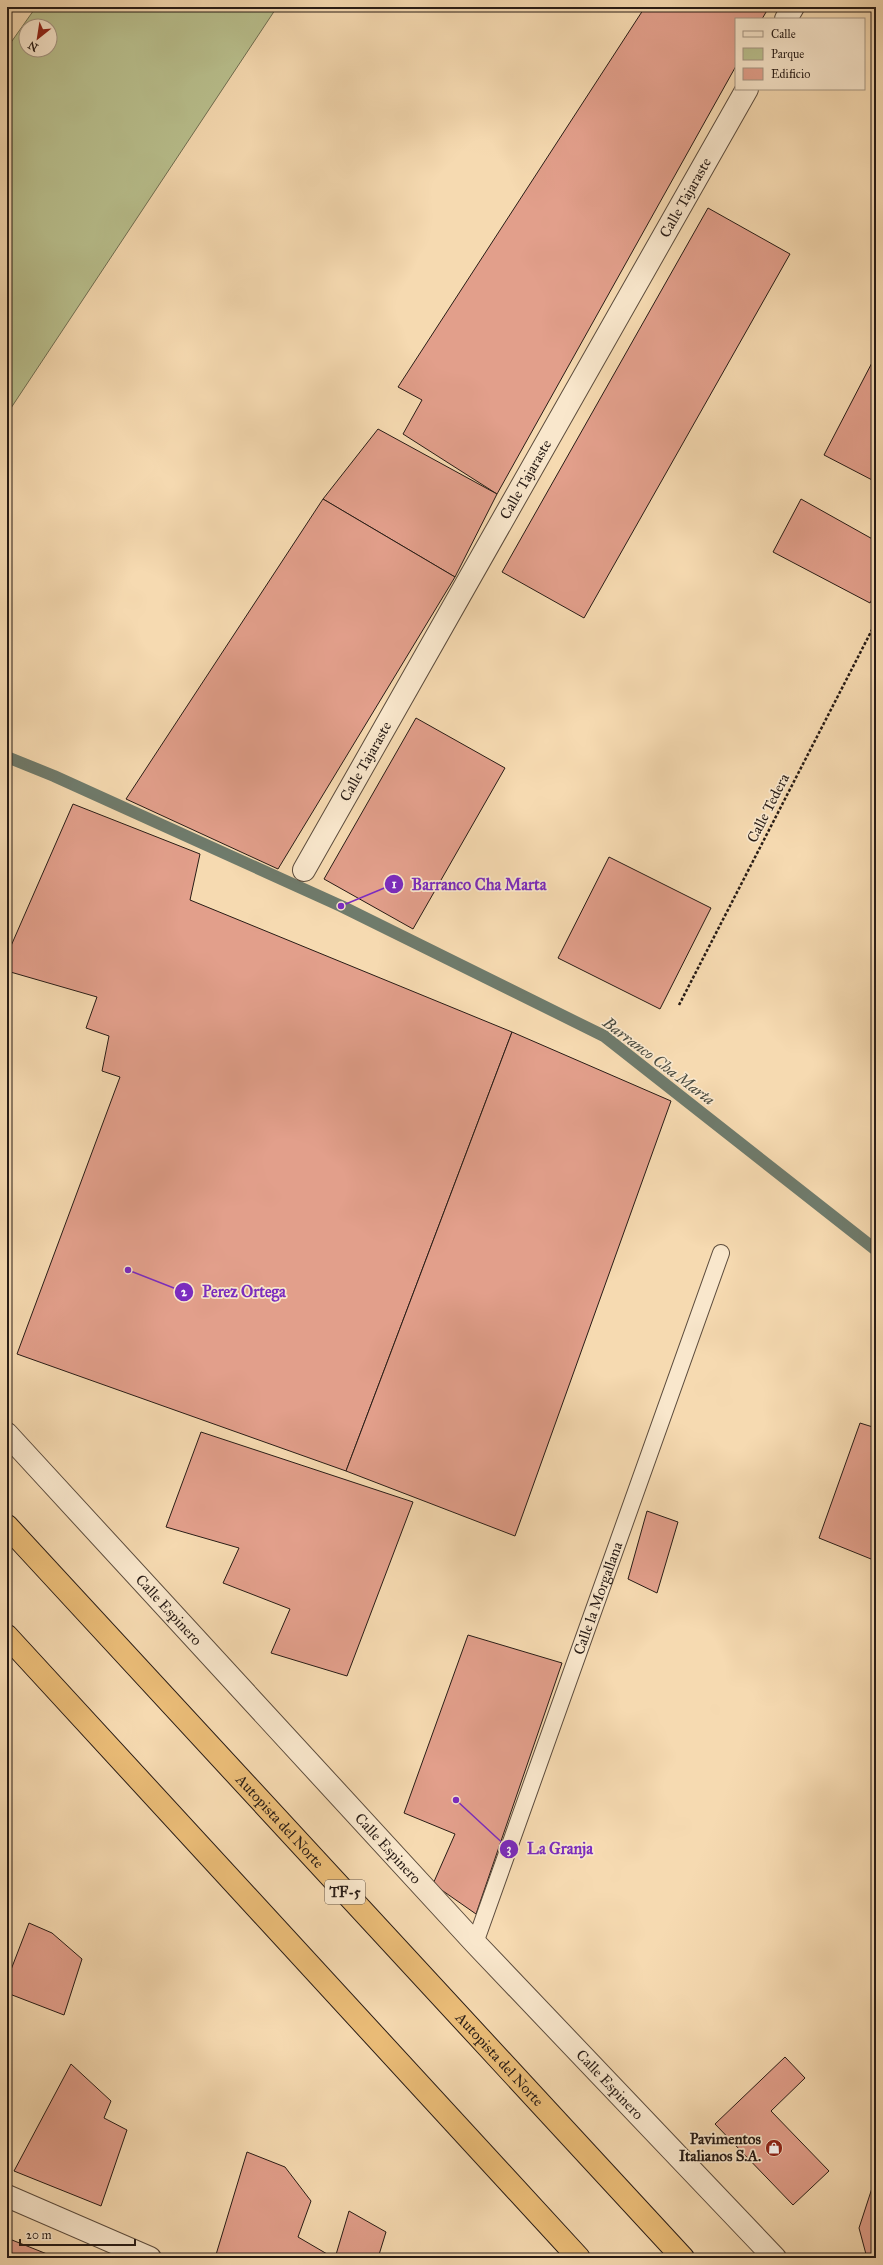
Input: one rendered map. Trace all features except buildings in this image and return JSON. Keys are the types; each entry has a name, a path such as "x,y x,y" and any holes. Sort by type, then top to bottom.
{"highway":[{"name":"Autopista del Norte","path":"7,1526 683,2258"},
{"path":"7,1636 579,2258"}],"street":[{"path":"787,18 793,7"},
{"name":"Calle Tajaraste","path":"304,870 746,90"},
{"name":"Calle Espinero","path":"7,1434 475,1943 775,2258"},
{"path":"7,2196 150,2258"}],"lane":[{"name":"Calle la Morgallana","path":"475,1943 720,1253"}],"path":[{"name":"Calle Tedera","path":"679,1005 876,622"}],"green space":[{"path":"36,7 277,7 7,414 7,48 18,32 18,58 58,58 58,18 28,18"}],"waterway":[{"name":"Barranco Cha Marta","path":"7,757 54,776 341,906 604,1036 876,1250"}],"place":[{"name":"Barranco Cha Marta","path":"341,906"},
{"name":"Perez Ortega","path":"128,1270"},
{"name":"La Granja","path":"456,1800"},
{"name":"Pavimentos Italianos S.A.","path":"774,2148"}]}
